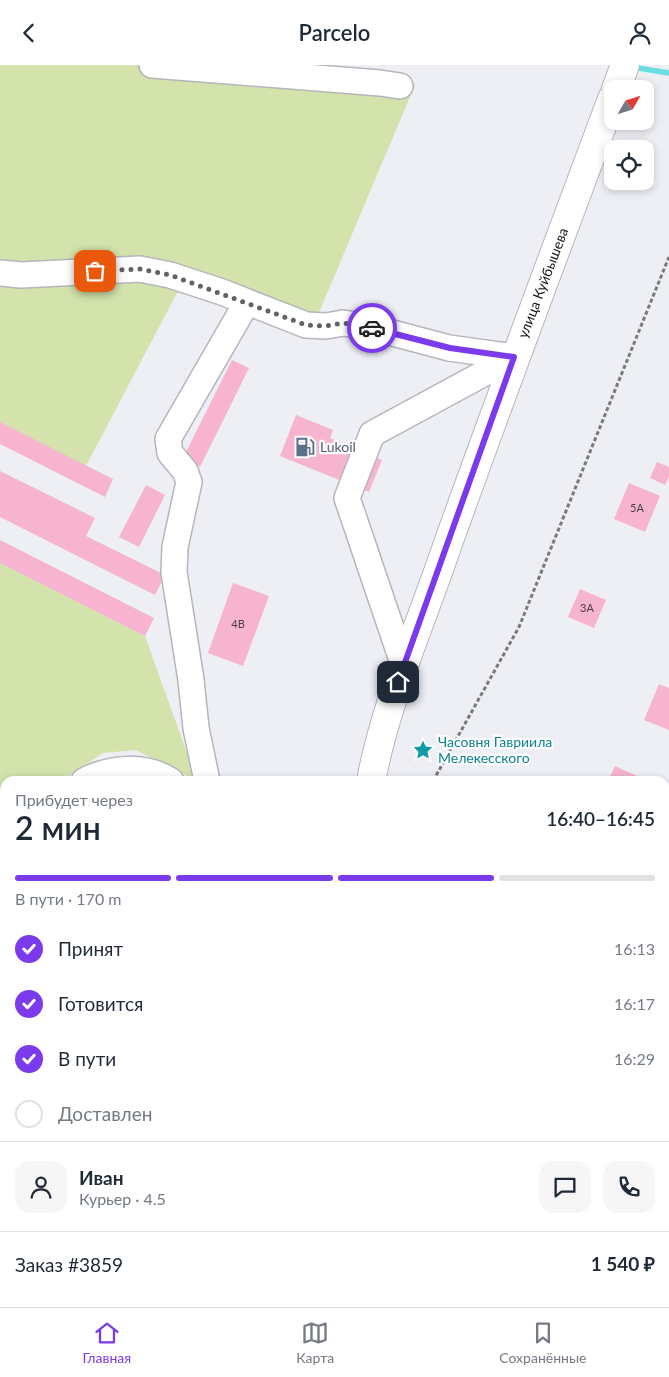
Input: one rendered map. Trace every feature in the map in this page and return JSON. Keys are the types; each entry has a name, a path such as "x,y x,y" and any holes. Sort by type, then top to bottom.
{"highway":[{"path":"619,80 625,65"},
{"name":"улица Куйбышева","path":"372,776 403,663 435,582 514,357 550,269 604,122"}],"street":[{"path":"152,65 380,83 400,87"},
{"path":"0,273 20,275 140,269 170,275 306,325 352,324 450,348 514,357"},
{"path":"206,776 196,728 191,680 174,572 175,547 190,482 185,471 170,453 168,439 247,302"},
{"path":"403,663 347,498 372,434 514,357"},
{"path":"96,776 114,769 151,773 158,776"}],"path":[{"path":"436,776 519,627 669,257"}],"green space":[{"path":"0,65 293,65 415,85 318,315 179,289 86,466 0,422"},
{"path":"0,563 145,636 195,776 187,776 136,750 103,753 68,776 0,776"}],"building":[{"path":"232,360 249,368 200,467 183,458"},
{"path":"296,415 333,430 330,438 382,460 369,492 280,456"},
{"path":"0,422 113,479 105,497 0,444"},
{"path":"657,462 669,467 669,477 665,485 650,478"},
{"path":"0,471 95,518 86,536 165,575 155,595 0,517"},
{"path":"629,483 660,496 645,532 614,519"},
{"path":"146,485 165,495 139,547 119,537"},
{"path":"0,540 154,618 145,636 0,563"},
{"path":"233,583 269,596 243,666 208,653"},
{"path":"580,589 606,600 594,628 568,617"},
{"path":"659,684 669,688 669,730 644,720"},
{"path":"615,766 637,776 610,776"}],"waterway":[{"path":"632,67 669,73"}],"way so far":[{"path":"95,271 140,269 170,275 222,292 306,325 326,326 344,323 372,328"}],"place":[{"name":"Lukoil","path":"305,447"},
{"name":"Часовня Гавриила Мелекесского","path":"423,750"}],"route":[{"path":"372,328 450,348 514,357 435,582 403,663 398,682"}]}
